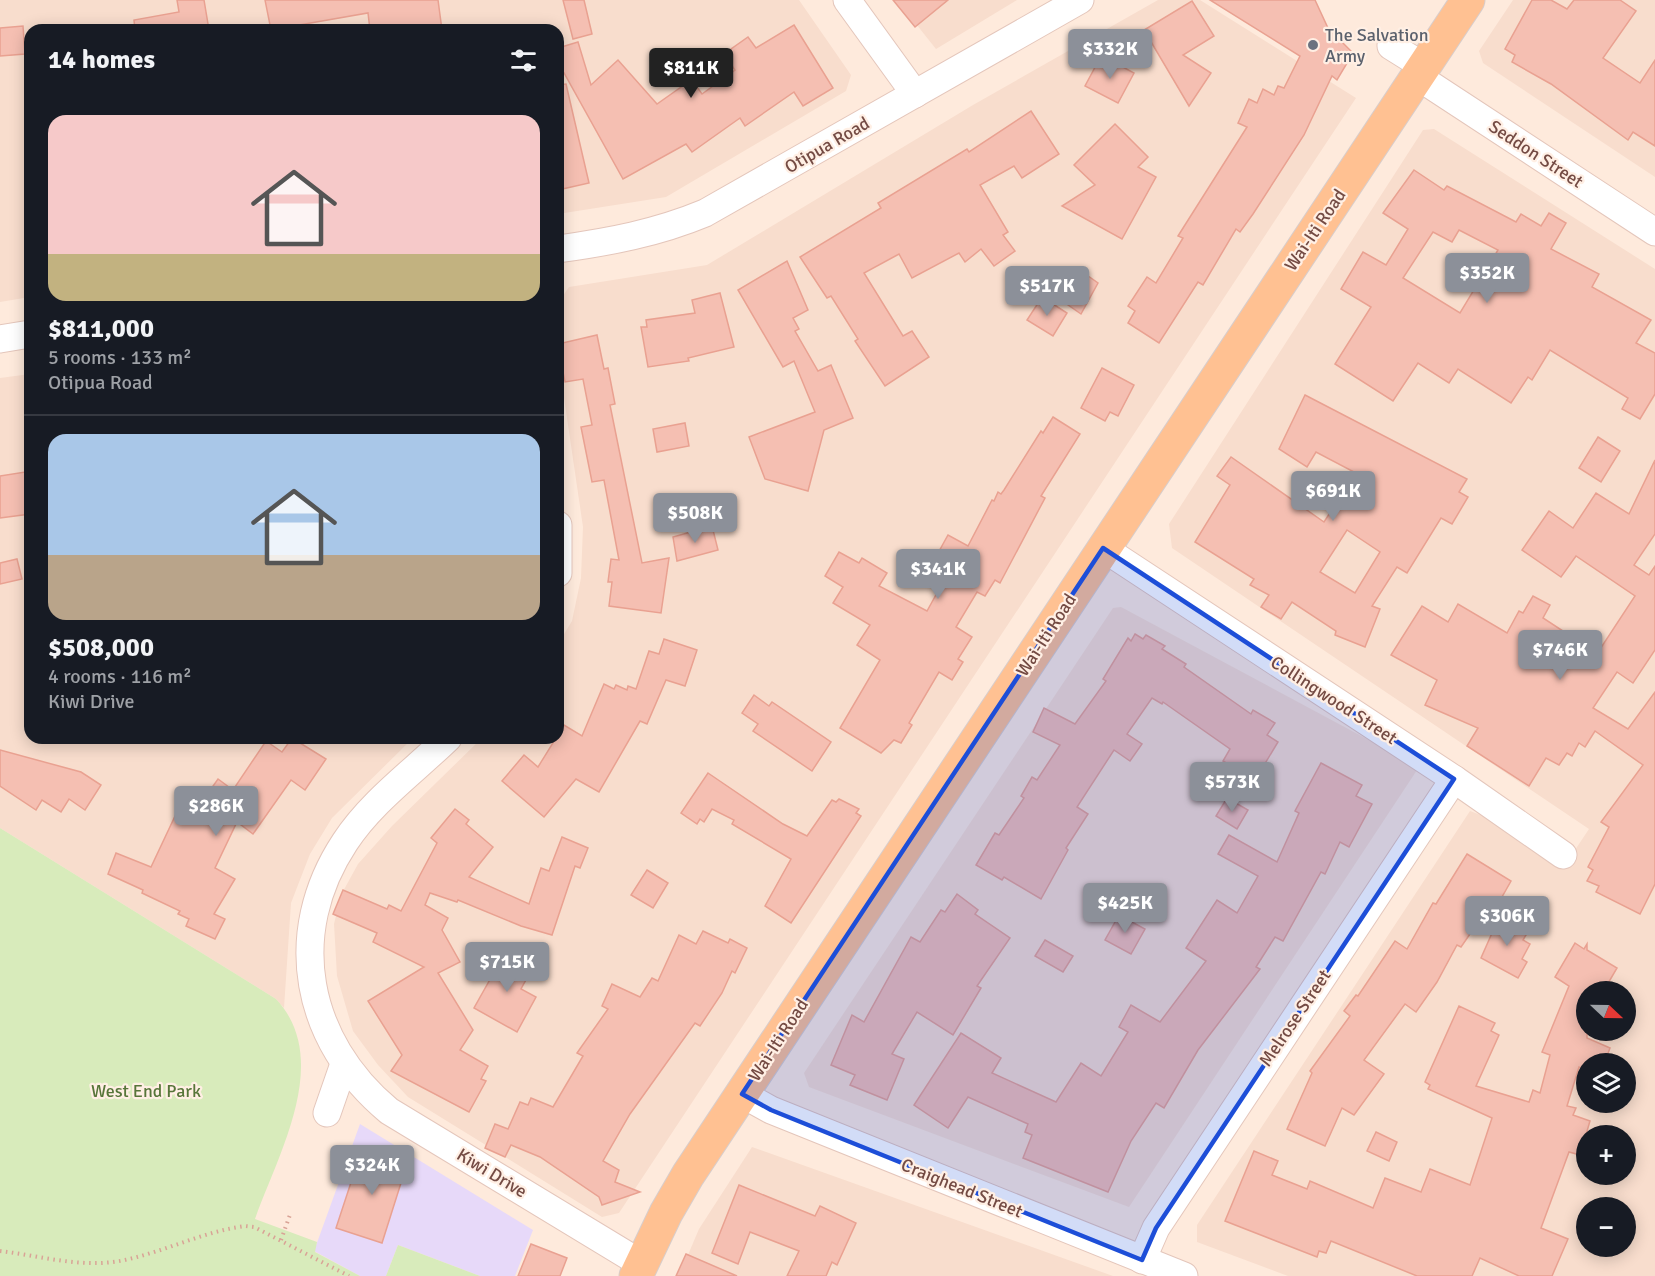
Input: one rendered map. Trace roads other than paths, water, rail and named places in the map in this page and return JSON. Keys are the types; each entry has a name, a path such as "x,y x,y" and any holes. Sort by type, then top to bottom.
{"main road":[{"name":"Wai-Iti Road","path":"638,1270 688,1176 1468,0"}],"street":[{"path":"847,0 915,94"},
{"name":"Otipua Road","path":"564,248 629,238 672,227 705,213 1080,0"},
{"name":"Seddon Street","path":"1391,46 1420,71 1655,232"},
{"path":"0,339 24,335"},
{"name":"Collingwood Street","path":"1103,548 1454,779 1563,855"},
{"name":"Kiwi Drive","path":"442,744 369,813 346,840 319,893 311,928 310,961 313,994 323,1024 344,1064 367,1093 388,1111 638,1270"},
{"name":"Melrose Street","path":"1142,1260 1156,1228 1454,779"},
{"path":"327,1113 344,1064"},
{"name":"Craighead Street","path":"742,1094 781,1114 1184,1276"}],"place":[{"name":"The Salvation Army","path":"1313,45"}],"park label":[{"name":"West End Park","path":"146,1091"}]}
